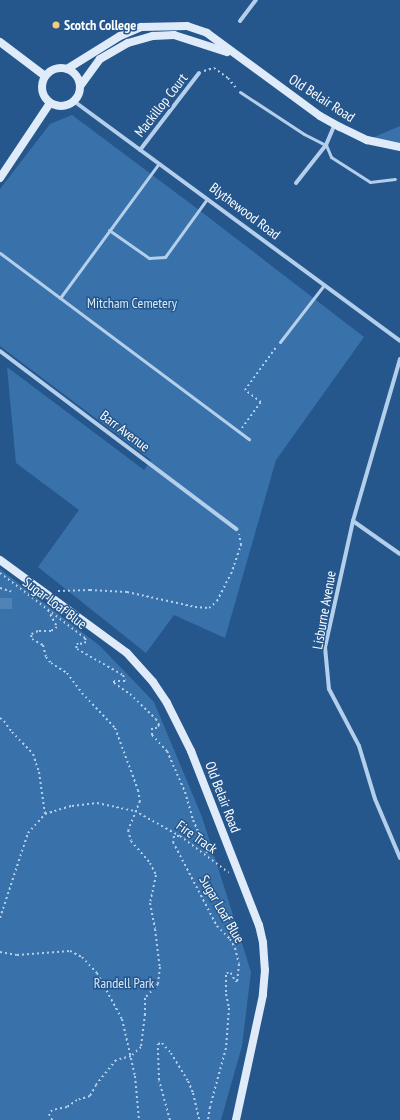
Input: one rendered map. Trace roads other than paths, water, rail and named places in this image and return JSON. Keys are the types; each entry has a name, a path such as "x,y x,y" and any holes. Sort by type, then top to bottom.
{"main road":[{"name":"Old Belair Road","path":"67,69 120,36 141,27 187,26 207,33 335,124 367,140 400,147"},
{"name":"Old Belair Road","path":"81,85 100,59 128,43 153,36 174,36 207,44 238,56"},
{"path":"0,42 45,76"},
{"path":"60,68 67,69 76,75 81,85 81,91 75,102 62,107 50,103 43,94 42,86 45,76 52,70 60,68"},
{"path":"0,178 50,103"},
{"name":"Old Belair Road","path":"0,560 127,652 153,682 167,703 191,751 259,925 263,943 265,970 263,995 236,1120"}],"street":[{"path":"240,22 256,0"},
{"name":"Mackillop Court","path":"140,150 199,73"},
{"name":"Blythewood Road","path":"75,102 400,342"},
{"path":"296,183 326,145 335,124"},
{"name":"Barr Avenue","path":"0,351 236,529"},
{"name":"Lisburne Avenue","path":"400,359 353,521 326,647 329,689 359,746 375,799 400,858"},
{"path":"353,521 400,554"}],"lane":[{"path":"240,92 304,134 326,145 332,157 370,182 395,179"},
{"path":"60,298 159,163"},
{"path":"109,230 149,258 165,257 207,199"},
{"path":"0,253 248,439"},
{"path":"280,342 324,285"}],"place":[{"name":"Scotch College","path":"56,25"}],"park label":[{"name":"Mitcham Cemetery","path":"132,303"},
{"name":"Randell Park","path":"124,983"}]}
